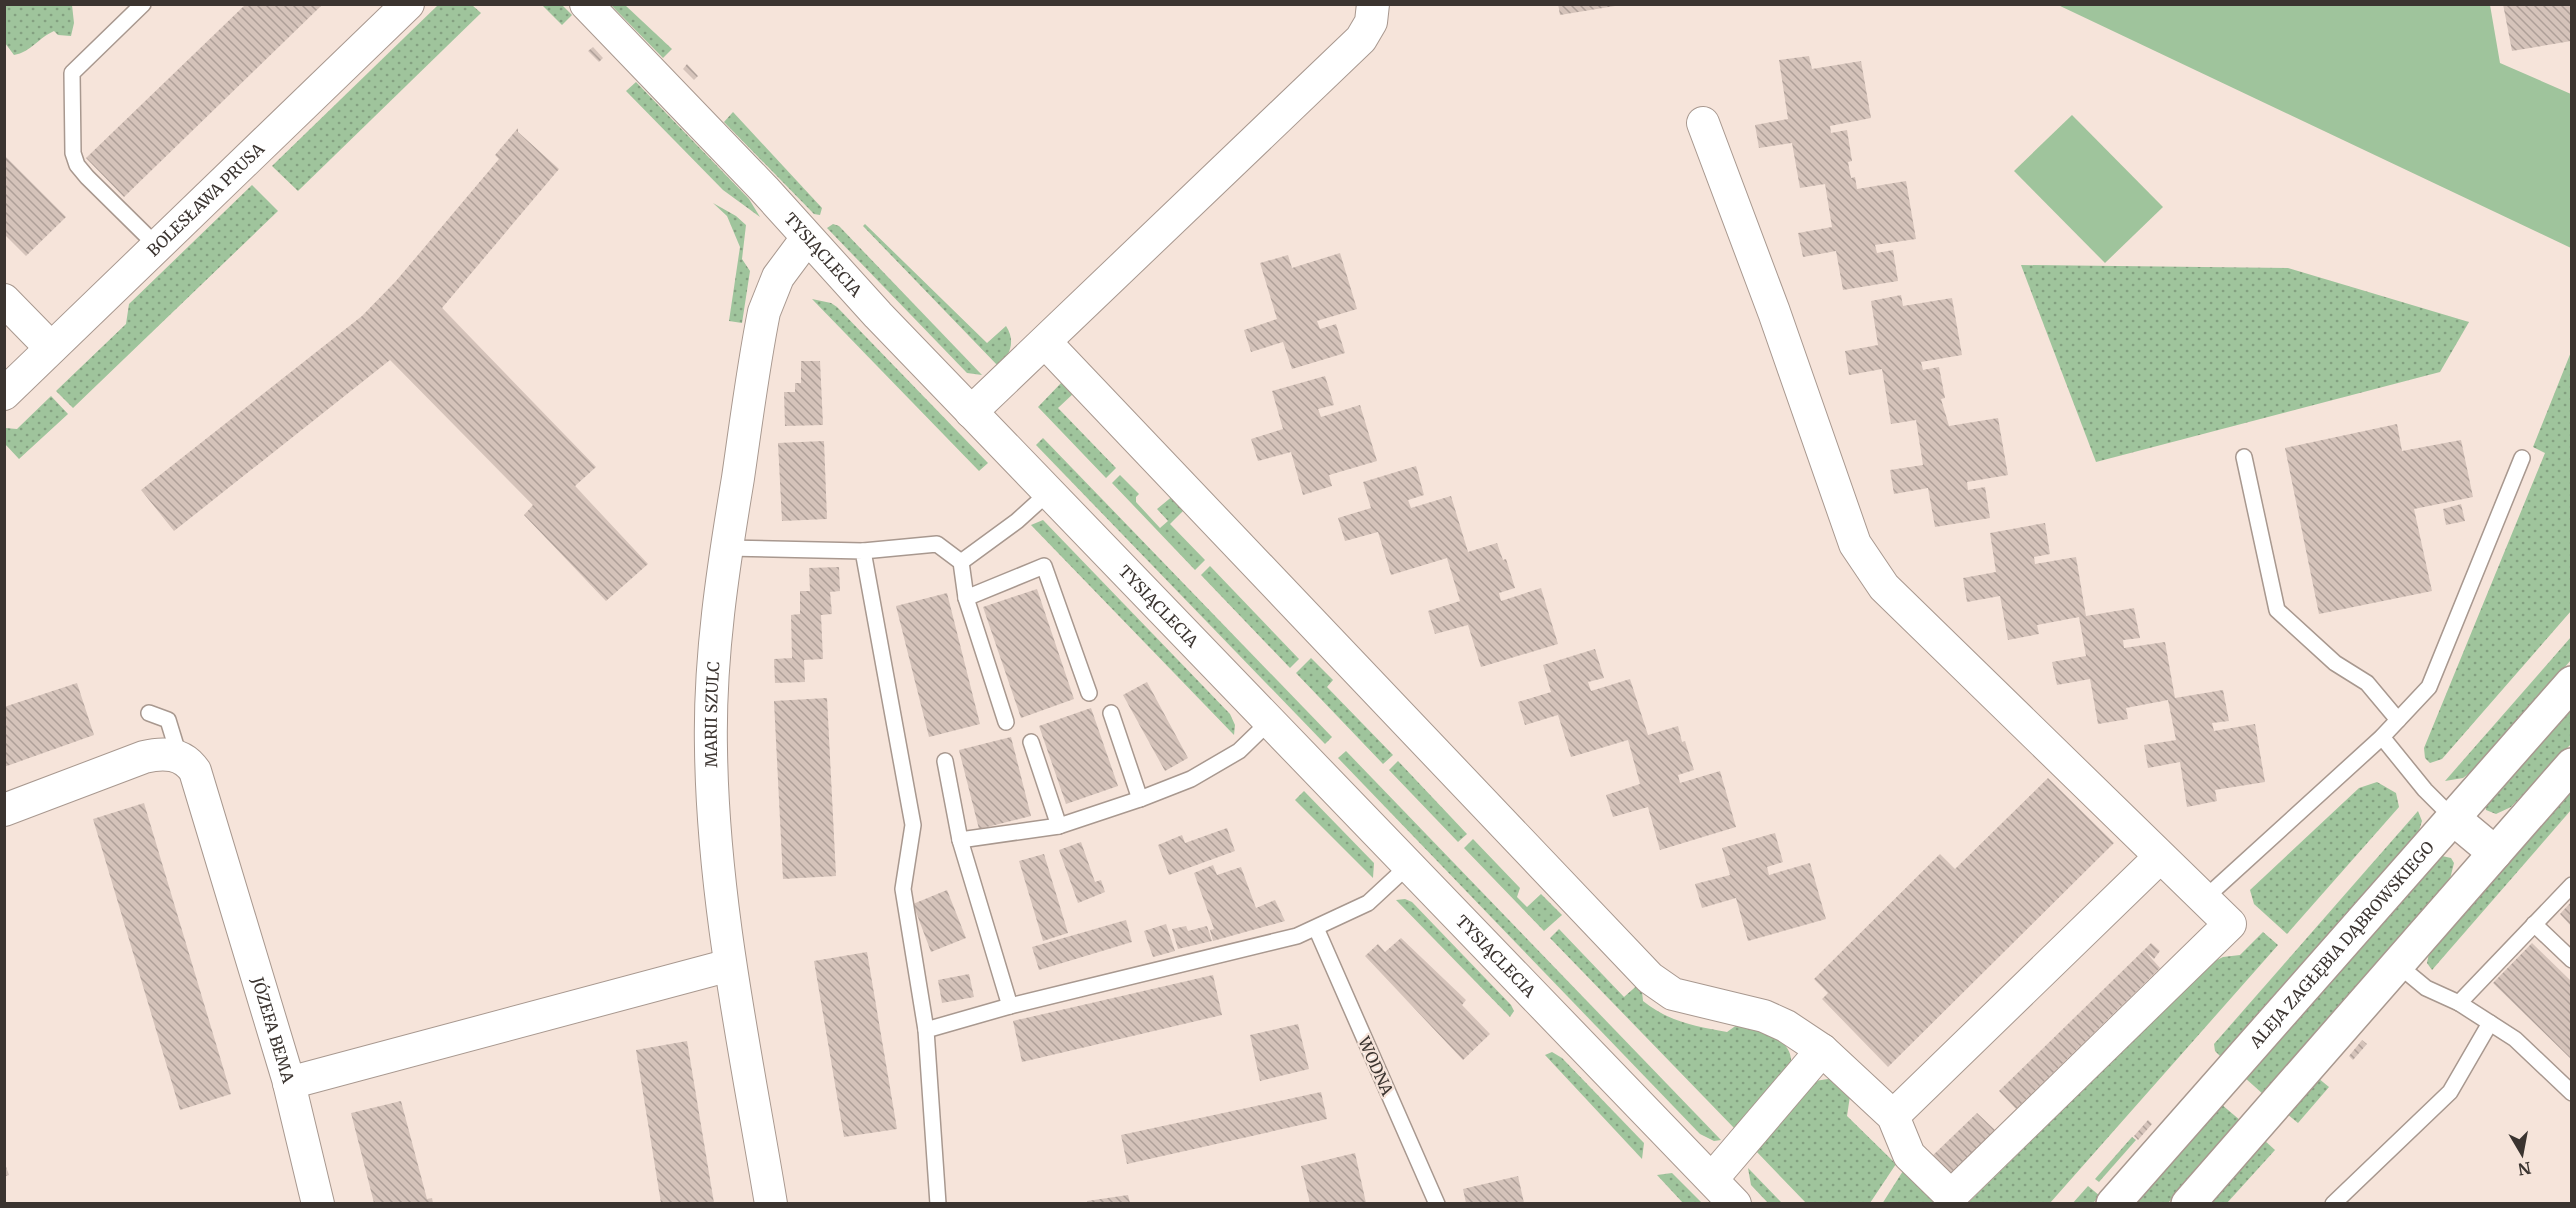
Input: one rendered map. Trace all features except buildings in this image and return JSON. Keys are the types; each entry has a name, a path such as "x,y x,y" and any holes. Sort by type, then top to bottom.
{"street":[{"name":"BOLESŁAWA PRUSA","path":"4,394 408,4"},
{"name":"TYSIĄCLECIA","path":"586,4 764,189 971,412 1735,1203"},
{"path":"971,412 1361,39 1371,22 1373,4"},
{"path":"1045,342 1650,978 1673,994 1764,1016 1786,1026 1822,1050 1893,1116 1909,1155 1951,1196 2230,924 1884,587 1862,558 1855,544 1774,312 1703,123"},
{"name":"MARII SZULC","path":"771,1203 730,965 717,852 711,750 713,656 727,548 766,302 778,277 807,237"},
{"path":"4,300 51,348"},
{"name":"ALEJA ZAGŁĘBIA DĄBROWSKIEGO","path":"2113,1203 2571,683"},
{"path":"4,810 144,757 162,754 179,756"},
{"name":"JÓZEFA BEMA","path":"179,756 189,762 195,771 289,1083 730,965"},
{"path":"2188,1203 2571,765"},
{"path":"2453,818 2494,853"},
{"path":"1893,1116 2160,857"},
{"path":"1712,1179 1822,1050"},
{"path":"289,1083 318,1203"}],"lane":[{"path":"143,4 72,73 73,153 77,165 87,177 157,246"},
{"path":"2244,457 2277,610 2335,663 2367,683 2398,720"},
{"path":"2204,899 2382,737 2429,687 2522,458"},
{"path":"961,562 1017,521 1049,492"},
{"path":"727,548 863,551 937,544 961,562 966,598 1006,722"},
{"path":"863,551 913,825 903,889 926,1030 938,1203"},
{"path":"966,598 1044,566 1089,693"},
{"path":"149,713 168,720 179,756"},
{"path":"1111,713 1140,799"},
{"path":"960,840 1059,826 1140,799 1191,778 1239,751 1270,721"},
{"path":"2382,737 2425,790 2453,818"},
{"path":"1031,742 1059,826"},
{"path":"945,761 960,840 1010,1006"},
{"path":"926,1030 1010,1006 1297,936 1368,903 1409,866"},
{"path":"2459,1004 2571,885"},
{"path":"2534,924 2571,960"},
{"name":"WODNA","path":"1316,928 1437,1203"},
{"path":"2397,964 2426,988 2459,1004 2515,1039 2571,1093"},
{"path":"2333,1203 2450,1092 2490,1023"}],"green space":[{"path":"5,4 72,5 74,23 71,36 58,35 54,31 25,51 14,55 5,43"},
{"path":"438,5 472,5 481,13 298,191 272,166"},
{"path":"542,5 562,5 572,15 562,25"},
{"path":"611,5 625,5 672,49 663,58"},
{"path":"2058,5 2490,5 2500,63 2571,94 2571,248"},
{"path":"636,82 749,199 760,217 723,190 626,91"},
{"path":"733,112 822,208 820,215 814,214 724,122"},
{"path":"2072,115 2163,207 2105,263 2014,171"},
{"path":"252,185 278,211 73,408 56,391 126,324 129,304"},
{"path":"713,203 736,216 746,225 742,259 750,271 742,323 729,321 740,247 727,216"},
{"path":"833,224 839,226 982,375 967,373 827,228"},
{"path":"865,224 987,343 1006,326 1011,337 1010,348 999,367 863,226"},
{"path":"2021,265 2288,268 2469,322 2440,372 2096,462"},
{"path":"812,299 831,303 837,307 988,463 979,471"},
{"path":"2571,352 2571,611 2442,759 2430,763 2425,758 2424,748 2545,453 2533,447"},
{"path":"1063,381 1075,392 1058,408 1116,468 1106,478 1038,407"},
{"path":"51,396 68,414 19,459 5,444 5,428 17,429"},
{"path":"1043,438 1332,737 1325,744 1036,445"},
{"path":"1120,475 1139,494 1136,502 1160,528 1168,521 1157,509 1174,495 1186,508 1170,524 1205,560 1195,570 1112,483"},
{"path":"1043,520 1230,714 1235,725 1234,735 1031,525"},
{"path":"1210,566 1299,659 1290,668 1201,575"},
{"path":"2571,637 2571,660 2475,769 2463,778 2445,781"},
{"path":"1311,658 1333,680 1327,687 1393,755 1383,764 1296,673"},
{"path":"2571,705 2571,744 2511,807 2496,814 2486,810 2485,805"},
{"path":"1346,751 1721,1140 1714,1141 1700,1134 1338,758"},
{"path":"1398,761 1467,834 1458,842 1389,770"},
{"path":"2377,782 2396,793 2399,807 2287,934 2254,904 2250,890 2359,788"},
{"path":"2571,789 2571,810 2432,970 2427,963 2429,953"},
{"path":"1304,791 1374,863 1373,878 1295,800"},
{"path":"2418,811 2422,821 2418,834 2222,1058 2215,1051 2214,1044"},
{"path":"1473,839 1520,888 1517,897 1527,907 1541,894 1562,915 1544,931 1464,848"},
{"path":"2442,856 2451,858 2454,863 2449,883 2264,1095 2244,1077"},
{"path":"1405,899 1412,902 1511,1005 1514,1011 1510,1017 1396,900"},
{"path":"1559,929 1624,997 1641,982 1643,1001 1663,1014 1693,1025 1727,1032 1741,1022 1781,1041 1787,1047 1791,1063 1736,1130 1550,938"},
{"path":"2263,932 2278,945 2050,1203 1967,1204 2213,962 2223,957 2240,955"},
{"path":"1552,1052 1562,1058 1644,1143 1642,1159 1545,1055"},
{"path":"2318,1078 2329,1087 2298,1123 2287,1114"},
{"path":"1834,1079 1850,1096 1847,1116 1896,1164 1870,1203 1806,1203 1756,1151 1815,1081"},
{"path":"2221,1104 2241,1121 2168,1203 2133,1204"},
{"path":"2132,1137 2136,1140 2099,1182 2095,1179"},
{"path":"2264,1140 2275,1150 2227,1203 2208,1204"},
{"path":"1748,1168 1782,1203 1768,1203 1751,1185"},
{"path":"1903,1171 1937,1204 1882,1204"},
{"path":"1672,1173 1702,1203 1683,1203 1657,1175"},
{"path":"2088,1186 2100,1196 2093,1203 2072,1204"}]}
